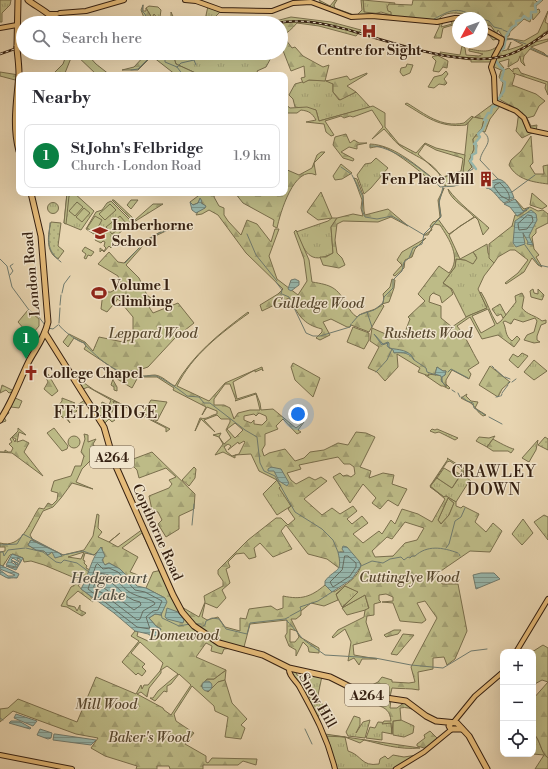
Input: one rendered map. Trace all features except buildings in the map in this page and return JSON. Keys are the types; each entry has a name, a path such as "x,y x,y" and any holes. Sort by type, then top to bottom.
{"highway":[{"path":"16,16 17,1"},
{"path":"30,1 51,16"},
{"path":"17,60 18,72"},
{"path":"16,109 16,132"},
{"name":"London Road","path":"1,418 14,398 28,363 45,333 48,314 41,236 32,196"},
{"name":"Copthorne Road","path":"45,333 103,425 114,462 182,612 194,626 215,641 263,655 289,668"},
{"name":"Snow Hill","path":"289,668 330,677 366,695 406,701 428,717 454,726"},
{"path":"454,726 470,736 488,769"}],"main road":[{"path":"49,14 86,11 124,0"},
{"path":"185,0 196,1 221,10 272,11 293,3 310,2 351,17 372,16 437,22 452,19"},
{"path":"0,28 16,26"},
{"path":"488,31 502,39 491,67 494,76 495,101 516,111 524,118 529,130 548,134"},
{"path":"518,649 548,600"},
{"name":"Snow Hill","path":"289,668 289,673 299,686 325,734 335,769"},
{"path":"396,769 428,749 454,726 475,696 500,675"},
{"path":"0,755 72,769"}],"green space":[{"path":"0,0 11,0 10,5 2,13 2,22 0,22"},
{"path":"319,0 330,6 335,0 337,0 334,5 335,8 353,15 338,12 326,7"},
{"path":"361,0 363,0 364,12 391,15 391,12 388,11 387,7 389,4 412,5 413,0 535,0 537,2 543,0 536,6 536,10 539,9 540,12 533,20 532,14 530,22 524,19 510,32 509,36 503,37 498,30 496,35 494,34 495,32 491,26 488,25 488,12 452,12 442,16 438,21 374,18 355,15 362,10"},
{"path":"363,0 395,3 391,15 381,12 374,14 364,12"},
{"path":"143,5 143,11 146,11 146,8 151,16 143,16 141,10"},
{"path":"149,6 158,7 161,10 160,16 151,16 146,8"},
{"path":"208,6 220,12 216,16 206,16"},
{"path":"548,11 545,22 548,24 548,30 531,43 548,39 548,41 531,47 544,53 548,57 530,49 524,56 523,61 525,66 521,62 520,56 518,61 508,67 509,59 499,62 504,68 501,70 494,67 494,62 471,62 471,60 442,56 440,52 460,55 462,48 465,48 466,55 479,56 483,54 469,51 469,49 489,51 500,44 498,39 493,40 488,33 499,38 502,51 507,50 511,42 508,50 523,45 512,39 506,40 507,38 524,41 538,33"},
{"path":"288,18 331,22 361,30 356,36 319,26 297,23 288,32"},
{"path":"443,22 441,27 452,24 443,28 441,38 434,38 440,25 435,24"},
{"path":"288,43 292,48 295,47 303,56 323,67 329,65 325,81 309,80 303,83 301,78 305,77 304,66 291,71 287,60 288,60"},
{"path":"437,55 448,61 447,68 443,67 439,72 433,71 436,61 432,57"},
{"path":"64,60 70,60 65,72 55,72 63,64"},
{"path":"81,60 92,60 106,72 94,72"},
{"path":"140,60 148,60 138,70 122,70 134,67"},
{"path":"157,60 175,60 176,64 193,72 172,72"},
{"path":"175,60 270,60 266,67 258,72 193,72 176,64"},
{"path":"407,64 413,65 410,73 403,76 400,72 401,68 406,67"},
{"path":"509,68 513,72 513,69 518,68 521,73 548,82 548,95 545,88 546,84 513,73 515,75 512,85 536,94 545,101 539,106 534,116 527,118 531,126 537,125 536,131 522,138 516,131 520,111 499,99 503,83 499,77 501,71"},
{"path":"446,71 448,74 444,79 447,83 445,85 439,84 434,88 428,87 434,77 442,75"},
{"path":"0,72 16,75 16,80 0,76"},
{"path":"367,73 347,86 356,92 340,100 333,92 333,84 326,81 347,76 350,80"},
{"path":"309,80 331,81 333,84 333,92 339,100 356,92 370,107 319,121 316,110 295,107 293,99 289,95 295,84"},
{"path":"407,103 434,119 448,124 464,123 472,116 473,117 466,125 448,125 427,117 405,104"},
{"path":"494,103 500,106 490,119 485,132 481,130 478,134 480,137 474,144 477,145 476,153 472,155 472,159 470,161 472,167 469,161 474,149 473,139 482,128 484,119 475,117"},
{"path":"288,106 290,108 307,107 316,110 319,121 373,106 385,113 385,127 399,144 416,153 425,143 436,148 465,155 463,172 441,178 438,173 443,177 461,171 463,159 436,150 425,144 418,154 426,161 404,149 395,142 384,129 372,139 383,127 372,110 353,117 350,116 344,118 341,116 325,121 334,135 331,136 326,132 324,124 306,122 316,120 312,114 301,110 297,113 288,113"},
{"path":"473,117 484,119 482,128 473,139 474,149 469,161 472,167 464,176 466,181 455,186 444,185 441,178 463,172 468,123"},
{"path":"346,134 350,143 354,140 359,143 367,143 357,145 357,149 349,147 341,152 354,159 353,161 343,158 333,145 335,137"},
{"path":"531,136 533,163 530,166 535,174 544,174 543,166 548,165 548,184 531,181 521,177 512,170 509,165 511,160 521,151"},
{"path":"370,144 378,145 395,151 410,160 430,176 431,180 388,149 381,147 370,148"},
{"path":"321,152 325,152 314,163 316,175 308,174 301,177 295,183 288,194 288,170 299,175 312,168 317,155"},
{"path":"376,158 388,168 364,194 357,175 365,164 371,163"},
{"path":"341,164 352,173 342,179 335,180 333,176"},
{"path":"354,178 357,179 363,195 365,215 388,209 408,226 391,217 378,222 343,221 337,224 335,240 337,253 342,258 345,265 339,268 323,265 320,257 326,257 333,253 331,227 337,218 353,214 363,216 361,208 362,200"},
{"path":"444,188 439,201 440,217 438,200"},
{"path":"448,189 462,204 489,228 483,235 478,220 475,217 466,222 474,217 452,197"},
{"path":"321,192 332,218 318,220 307,212"},
{"path":"532,193 547,206 542,209 530,205"},
{"path":"67,196 77,196 94,211 81,230 64,223"},
{"path":"67,196 69,196 66,224 64,223"},
{"name":"Gulledge Wood","path":"198,196 214,196 219,206 224,208 224,215 228,221 241,235 247,220 257,224 271,242 275,229 279,229 269,256 277,279 298,295 307,281 304,259 294,232 296,230 309,260 312,282 324,284 337,291 351,312 357,317 360,314 379,307 382,304 384,306 369,332 351,325 350,327 347,327 331,319 323,322 330,335 320,340 316,338 322,332 322,329 305,321 289,298 262,311 260,305 278,294 283,289 246,253 218,215 209,210 202,214 196,215 199,210 205,208 200,199 198,203 193,205 190,202"},
{"path":"237,196 287,196 277,228 273,226 274,220 243,203"},
{"path":"515,199 524,209 530,207 538,211 543,210 548,214 548,223 536,229 536,233 532,237 534,249 539,255 536,257 542,267 532,258 524,272 506,284 505,283 518,273 528,260 515,250 510,250 498,257 494,263 489,258 489,244 512,226 515,215 518,216 527,210 523,211"},
{"path":"112,200 114,200 135,220 153,204 163,204 134,222"},
{"path":"131,200 138,200 131,209 127,205"},
{"path":"111,201 132,222 116,236 111,248 109,246 104,252 102,250 100,252 100,248 104,251 106,248 104,246 105,242 103,241 101,243 95,240 97,236 86,229 96,212 102,210 107,203"},
{"path":"53,202 57,204 59,208 57,212 53,214 49,212 47,208 49,204"},
{"path":"77,202 83,207 75,216 69,211"},
{"path":"110,204 116,210 105,220 99,214"},
{"path":"84,208 90,213 82,222 76,217"},
{"path":"95,216 102,220 95,233 87,228"},
{"path":"120,216 126,223 112,234 106,227"},
{"path":"332,218 337,218 331,227 333,253 325,257 313,257 305,250 296,232 328,221"},
{"name":"Rushetts Wood","path":"438,219 449,234 456,229 449,235 460,259 473,252 477,258 473,264 465,260 456,259 455,267 443,283 451,289 453,294 442,303 440,296 433,293 430,296 429,302 441,306 441,318 452,327 468,316 487,308 480,293 481,292 497,324 516,302 515,296 522,293 524,297 522,308 542,321 546,320 546,323 541,325 537,336 537,340 540,342 534,343 524,340 527,335 534,332 537,321 535,318 523,322 514,319 511,324 505,321 503,322 509,339 512,341 517,336 520,339 514,347 498,335 482,339 470,317 457,326 479,363 468,370 471,374 469,379 452,370 446,380 446,387 441,380 446,371 443,371 437,367 436,375 428,374 429,376 418,372 420,368 397,354 398,367 385,381 377,372 368,368 379,347 370,341 372,328 399,340 405,332 410,319 408,317 425,301 418,294 439,266 449,273 453,267 454,255 450,242 440,225 434,224 431,229 430,226","holes":["488,309 495,325 481,333 472,316"]},
{"path":"51,222 61,223 58,246 64,251 58,259 51,252 48,242"},
{"path":"167,228 180,228 168,230 149,239 126,265 139,278 147,295 152,299 149,307 153,313 178,303 194,323 175,338 148,367 134,372 136,374 141,376 155,375 163,378 175,386 198,354 217,336 248,312 249,313 208,345 191,364 177,386 209,401 225,383 255,370 233,382 237,399 256,393 261,410 273,409 296,428 304,422 298,430 301,432 297,434 283,419 276,426 278,429 265,434 265,445 262,450 264,456 269,453 285,449 295,461 304,458 310,452 324,450 338,443 348,445 356,432 366,433 375,437 360,467 371,471 369,478 383,473 394,475 392,484 407,489 398,506 388,500 380,509 372,503 376,498 363,484 350,503 333,477 340,473 343,476 347,475 351,477 355,474 354,467 350,464 344,464 338,457 299,465 301,469 287,473 291,480 296,484 309,477 315,480 321,477 327,481 304,499 322,515 332,508 340,514 353,506 357,511 347,519 352,524 362,516 368,523 353,534 363,543 379,531 382,534 391,520 395,524 402,509 418,514 432,522 445,499 437,492 456,502 456,506 461,508 463,506 479,514 475,522 486,532 493,523 502,531 490,552 470,551 435,575 441,580 442,584 458,584 467,631 455,659 447,665 444,657 433,658 433,669 418,672 419,690 392,688 390,697 384,697 383,688 372,685 378,682 382,677 392,680 392,682 415,682 411,667 437,618 425,601 417,603 426,620 422,623 400,621 393,603 382,602 393,601 393,597 386,594 379,595 379,600 381,602 374,604 374,615 367,616 366,622 372,640 353,645 354,655 377,659 362,659 359,665 354,658 348,661 351,642 345,629 333,638 332,637 338,630 364,617 365,610 369,608 365,595 342,608 358,592 345,586 336,594 338,600 324,606 311,603 301,611 301,615 296,619 291,619 297,631 300,637 319,648 319,653 309,652 308,647 303,642 296,656 296,650 289,646 285,636 287,633 287,620 250,624 244,647 224,649 222,654 211,651 212,646 206,643 196,657 226,670 214,679 207,679 201,686 208,692 218,682 225,680 232,703 247,719 241,725 245,728 241,739 225,737 228,717 215,711 214,706 192,686 174,714 176,721 194,733 185,744 206,756 206,762 208,763 212,758 257,759 256,765 243,761 238,765 203,765 203,769 170,769 169,766 157,766 157,769 136,769 137,766 105,756 91,748 98,738 76,734 13,711 0,722 0,709 8,708 18,699 77,722 96,677 136,694 141,685 142,689 144,685 148,685 160,671 163,663 140,642 131,653 145,664 142,667 146,671 142,676 138,673 136,675 122,662 139,641 131,636 135,631 138,632 137,636 148,641 153,640 148,633 157,636 161,629 149,618 155,614 161,615 165,598 146,588 153,572 162,570 180,606 199,617 205,602 204,596 223,586 223,581 218,574 218,570 248,540 276,518 281,518 288,525 295,519 288,509 291,506 279,488 281,486 277,480 259,471 251,454 236,455 239,454 245,442 244,441 239,444 238,442 228,450 231,446 228,444 224,447 232,456 235,455 235,458 223,452 215,455 223,444 219,437 224,444 231,438 226,430 230,419 221,419 217,415 204,420 215,432 201,419 195,431 200,418 215,415 217,414 217,411 207,407 202,415 206,407 173,390 174,388 157,377 138,377 132,388 114,377 113,380 117,387 117,391 114,390 114,387 111,385 116,370 84,349 86,346 84,343 74,338 68,347 63,342 69,334 85,342 93,351 99,337 123,342 133,339 133,317 118,299 107,312 101,309 103,292 111,292 121,286 118,276 98,264 109,252 118,262 124,263 148,239","holes":["225,384 230,384 236,400 235,401 256,394 260,410 250,410 238,413 234,419 230,408 224,405 214,405 214,399","259,413 266,416 267,420 262,425 254,424 254,420 251,423 244,420 244,416 254,414 256,416","235,423 243,430 235,438 227,429","448,498 454,503 449,515 441,524 438,520","405,522 424,528 417,540 405,543 393,556 375,557 372,551 387,537 392,539","286,525 308,554 327,559 339,568 340,552 351,553 361,564 360,569 347,584 334,592 325,585 310,595 295,598 283,596 283,608 277,610 271,606 249,609 246,619 240,618 240,631 225,627 218,617 207,620 202,617 205,603 217,608 226,598 222,590 230,583 226,569 230,567 228,562 236,554 244,553 249,559 256,557 254,548 260,543 273,557 292,549 281,531","290,629 297,631 299,637 295,642 290,642","167,666 178,674 158,691 153,698 150,698 155,701 164,691 167,692 167,686 171,684 179,674 191,685 171,715 163,708 137,694 141,692 147,697 149,688 161,673 161,670"]},
{"path":"426,238 415,249 412,257 405,260 404,268 395,276 393,275 402,265 397,260 402,252"},
{"path":"487,244 488,253 494,263 484,276 478,289 487,308 466,317 452,289 443,283 455,267 456,259 475,261 476,256 473,252"},
{"path":"85,247 94,252 91,256 88,255 86,259 84,258 86,254 82,251"},
{"path":"392,279 395,280 389,302 382,304 384,300 383,294 390,287"},
{"path":"533,289 534,293 538,294 538,289 544,295 542,300 531,297 530,291"},
{"path":"500,304 506,315 503,318 501,314 497,316 492,309"},
{"path":"28,310 39,319 39,326 34,332 25,330 18,322"},
{"path":"353,327 369,333 369,340 364,349 347,342"},
{"path":"522,353 528,356 518,368 509,360 513,354 518,357"},
{"path":"534,360 547,371 534,380 524,372"},
{"path":"293,363 320,378 313,397 295,380 291,367"},
{"path":"490,366 510,382 502,389 498,397 479,385"},
{"path":"262,367 263,371 262,369 255,372 255,370"},
{"path":"427,373 442,376 446,386 446,384 450,388 441,386 425,375"},
{"path":"48,374 58,391 52,396 44,389 48,382 45,375"},
{"path":"73,375 94,390 170,429 166,432 166,428 114,401 109,414 100,408 102,402 109,405 111,400 88,387 81,390"},
{"path":"2,385 14,391 13,397 22,401 19,408 11,407 8,411 9,413 4,417 6,421 0,423 13,394 12,392 9,393 6,390 0,393"},
{"path":"467,394 466,396 471,401 478,402 475,408 471,403 461,398"},
{"path":"62,398 75,403 72,405 74,407 85,400 86,402 75,409 77,411 74,413 73,410 66,416 70,423 65,417 63,418 55,410 62,401"},
{"path":"151,400 167,402 157,421 143,413"},
{"path":"113,401 117,402 110,416 115,420 112,422 109,419 103,425 92,407 95,404 109,414 114,404"},
{"path":"476,408 486,415 483,416"},
{"path":"18,428 26,435 19,432 17,442 23,440 29,443 24,452 43,476 12,453 0,452 5,452 5,450 11,452 13,448 9,444 12,442 10,439 18,431"},
{"path":"54,428 68,446 67,449 62,451 47,433"},
{"path":"432,429 437,429 458,438 455,440 439,432 435,433 430,431"},
{"path":"221,433 219,437 213,435"},
{"path":"84,434 88,435 88,442 96,439 93,444 98,453 97,461 94,457 82,469 76,482 93,489 72,483 53,507 43,511 30,535 33,540 63,555 84,550 93,536 97,514 99,515 98,528 102,532 98,537 118,547 143,529 159,565 156,563 142,533 122,548 138,557 130,572 138,575 136,585 120,569 109,563 105,565 103,563 102,547 94,555 85,553 83,560 87,566 86,568 90,570 84,582 78,585 91,597 93,602 78,591 67,601 67,605 75,607 77,611 80,605 80,610 86,613 82,616 67,607 61,606 71,587 82,581 44,565 31,561 24,562 23,558 13,554 10,555 3,566 0,565 0,552 5,551 5,547 0,547 0,543 8,544 19,539 39,508 44,509 48,503 52,505 57,500 58,493 51,491 54,481 71,476 75,466 81,466 84,456 81,452 85,439","holes":["31,540 61,555 52,552 48,555 44,551 36,550 28,545","84,552 81,559 68,557"]},
{"path":"74,436 78,438 80,442 78,446 74,448 70,446 68,442 70,438"},
{"path":"495,436 487,447 476,441 479,437 489,438"},
{"path":"545,437 548,439 548,450 538,445"},
{"path":"493,439 514,449 511,453 508,451 493,451 487,447"},
{"path":"538,440 536,450 529,462 522,458"},
{"path":"152,452 195,494 194,509 179,516 179,529 166,537 158,524 162,520 158,512 152,510 149,496 169,488 172,484 169,480 176,477 166,468 139,478 137,470 128,461"},
{"path":"447,458 465,469 459,477 453,473 454,471 460,474 462,470 450,461 447,462 430,486 448,459"},
{"path":"194,467 196,469 195,478 189,486 182,480"},
{"path":"444,468 459,477 452,488 437,478"},
{"path":"465,469 463,474 465,476 468,471 471,473 467,478 471,481 468,483 456,502 446,496 444,497 430,486 437,478 452,488"},
{"path":"277,480 291,506 277,515 263,494"},
{"path":"448,498 454,503 449,515 441,524 438,520"},
{"path":"544,515 548,517 548,540 534,522"},
{"path":"523,519 533,533 522,545 512,534"},
{"path":"345,586 359,592 342,607 336,595"},
{"path":"365,595 369,609 347,615 342,608"},
{"path":"394,630 401,630 398,634 386,637 384,635"},
{"path":"403,634 414,635 397,655 391,654"},
{"path":"543,645 548,648 548,682 542,680 536,683 536,649"},
{"path":"226,670 225,680 218,682 208,692 201,686 207,679 214,679"},
{"path":"295,670 297,675 306,678 308,673 322,676 317,700 326,707 317,718 307,700 310,697 302,692 290,671"},
{"path":"548,682 548,758 543,753 536,736 536,696"},
{"path":"379,698 391,699 390,708 397,708 406,701 432,722 409,708 400,708 401,720 393,721 392,734 391,723 382,724 384,721 391,721 387,710 377,705"},
{"path":"354,716 360,718 360,725 356,733 363,722 370,720 365,738 348,736 346,732"},
{"path":"401,720 414,726 413,733 404,737 393,735 393,721"},
{"path":"378,722 391,723 392,734 382,732 382,740 366,738 370,727 375,728"},
{"path":"430,731 438,739 428,749 417,746 417,744 425,738 424,735"},
{"path":"325,734 420,748 384,745 364,740 360,743 345,737 325,736"},
{"path":"327,735 345,737 348,751 369,764 379,764 380,759 385,756 388,759 393,755 404,757 417,755 392,769 336,769"},
{"path":"536,736 543,753 548,758 548,769 535,769 544,755 536,754"}],"water":[{"path":"498,179 504,181 514,198 504,203 489,188 486,188 485,183"},
{"path":"200,198 202,201 201,203 206,206 196,213 192,210 190,202 193,205 198,203"},
{"path":"515,199 523,211 529,208 517,216 510,207 504,204"},
{"path":"531,210 536,214 537,220 529,236 533,245 527,244 528,242 523,233 525,244 516,247 513,243 515,221"},
{"path":"295,279 299,281 299,285 291,291 288,289 291,280"},
{"path":"374,334 383,344 388,342 389,347 387,346 388,343 382,345"},
{"path":"390,348 407,352 414,360 406,354 394,353"},
{"path":"437,367 443,371 446,371 445,375 442,377 442,382 441,376 435,374"},
{"path":"271,467 281,469 289,483 287,486 279,481 274,471 268,471"},
{"path":"31,540 59,553 62,556 55,558 52,552 48,555 44,551 36,550 28,545"},
{"path":"343,546 347,547 359,561 361,566 352,579 332,592 325,585 325,581 338,570 340,564 338,552 344,552 342,549"},
{"name":"Hedgecourt Lake","path":"101,547 105,556 102,560 105,565 109,563 120,569 137,586 146,588 165,598 167,602 161,615 155,614 149,618 161,629 157,636 135,631 114,613 81,589 92,561"},
{"path":"12,554 23,558 16,570 6,566 16,568 20,562 20,559 17,558 19,562 13,558 11,560 18,563 17,565 13,561 11,562 16,565 16,567 6,565"},
{"path":"0,565 19,574 17,578 8,578 0,574 0,570 8,576 15,575 0,569"},
{"path":"481,573 494,573 500,579 476,589 473,575"},
{"path":"167,608 178,612 184,620 183,623 167,619 165,617"},
{"path":"207,681 212,686 207,691 202,686"},
{"path":"16,714 37,721 33,726 14,718"},
{"path":"11,721 19,721 31,728 9,723"},
{"path":"40,729 52,733 51,738 48,739 37,735"},
{"path":"54,734 96,740 91,745 53,740"}],"waterway":[{"path":"506,36 512,27 516,25 516,21 521,20 524,16 528,19 531,18 531,12 536,12 535,5 541,0"},
{"path":"143,5 142,11 146,16"},
{"path":"434,19 454,10 465,12"},
{"path":"488,21 494,27 502,29"},
{"path":"503,30 508,32"},
{"path":"498,52 504,48 506,37"},
{"path":"506,39 512,39 526,44"},
{"path":"530,48 548,56"},
{"path":"131,70 138,69 147,60"},
{"path":"165,60 165,62 177,67 181,72"},
{"path":"177,67 181,63 194,60 196,65"},
{"path":"496,61 504,70 501,80 505,82 504,91 497,101"},
{"path":"476,169 470,161 472,159 472,155 476,153 476,144 474,144 480,137 478,134 483,129 487,120 484,120 488,113 491,113 492,107 496,106 496,103"},
{"path":"481,130 486,134 488,141 480,160 498,179"},
{"path":"370,146 387,149 408,160 427,174 440,187 461,184 467,179 465,176 467,176 467,172 473,169 473,167"},
{"path":"341,167 351,174"},
{"path":"352,175 363,197 362,210 365,217 377,219 392,216 424,235"},
{"path":"512,192 535,175"},
{"path":"352,323 359,315 374,310 383,303 384,297 393,288 393,280 402,271 404,262 409,258 413,248 422,244 424,234 441,217 439,203 443,187"},
{"path":"50,223 50,249 61,262"},
{"path":"125,263 155,235 171,229 180,228"},
{"path":"247,234 256,255 277,281"},
{"path":"525,245 539,265 548,267"},
{"path":"0,259 7,266 12,287 29,310 38,316 45,325"},
{"path":"10,275 13,271 10,266 13,264"},
{"path":"62,293 64,284 70,276"},
{"path":"276,282 282,290 281,294"},
{"path":"282,294 289,297 306,333 313,336 320,336 350,327 351,324"},
{"path":"60,305 61,295"},
{"path":"59,323 60,308"},
{"path":"367,312 372,327"},
{"path":"48,328 53,329 58,325"},
{"path":"59,325 71,336 85,343 85,345 94,354 111,367 123,372 130,373 132,370 134,374 140,376 159,377 187,396 199,397 204,403 210,403 245,430 257,437 260,463 264,471 275,476 295,512 322,529 333,540 338,552"},
{"path":"376,372 387,360 392,349"},
{"path":"414,360 426,368 427,372 436,375"},
{"path":"448,372 451,369 468,378"},
{"path":"495,369 504,377"},
{"path":"505,377 510,379"},
{"path":"512,382 516,379"},
{"path":"442,382 446,386"},
{"path":"502,393 508,385"},
{"path":"458,393 460,397"},
{"path":"496,397 500,396"},
{"path":"462,397 473,403 474,408 485,415"},
{"path":"489,417 502,424"},
{"path":"192,525 194,504"},
{"path":"446,548 449,544 455,521 461,517 465,508"},
{"path":"0,545 17,544 23,534 63,555 83,551 94,555"},
{"path":"0,552 3,552 4,556 8,550 25,548"},
{"path":"26,548 43,552 56,562 61,563 64,560 77,563 89,572"},
{"path":"361,566 372,561 383,563 390,559 401,557 404,560 425,550 435,548 446,549 458,553"},
{"path":"290,616 301,610 300,607 318,601 332,592"},
{"path":"161,613 162,618 179,626 190,624"},
{"path":"203,626 205,625 206,621 212,618 219,619 226,629 247,634 250,623 285,619 289,617"},
{"path":"286,620 289,623"},
{"path":"196,624 201,624"},
{"path":"290,624 302,638"},
{"path":"304,640 325,655 375,658 411,665 443,668 471,651 487,649"},
{"path":"305,729 312,744"}],"railway":[{"path":"288,22 304,21 322,24 445,56 483,59 500,57 513,53 531,44 548,32"},
{"path":"0,54 16,48"}],"place":[{"name":"Centre for Sight","path":"369,31"},
{"name":"Fen Place Mill","path":"486,179"},
{"name":"Imberhorne School","path":"100,233"},
{"name":"Volume 1 Climbing","path":"99,293"},
{"name":"St John's Felbridge","path":"26,359"},
{"name":"College Chapel","path":"31,373"}],"district":[{"name":"FELBRIDGE","path":"106,412"},
{"name":"CRAWLEY DOWN","path":"494,480"}],"park label":[{"name":"Leppard Wood","path":"153,333"},
{"name":"Cuttinglye Wood","path":"409,577"},
{"name":"Domewood","path":"184,635"},
{"name":"Mill Wood","path":"106,704"},
{"name":"Baker's Wood","path":"149,737"}]}
